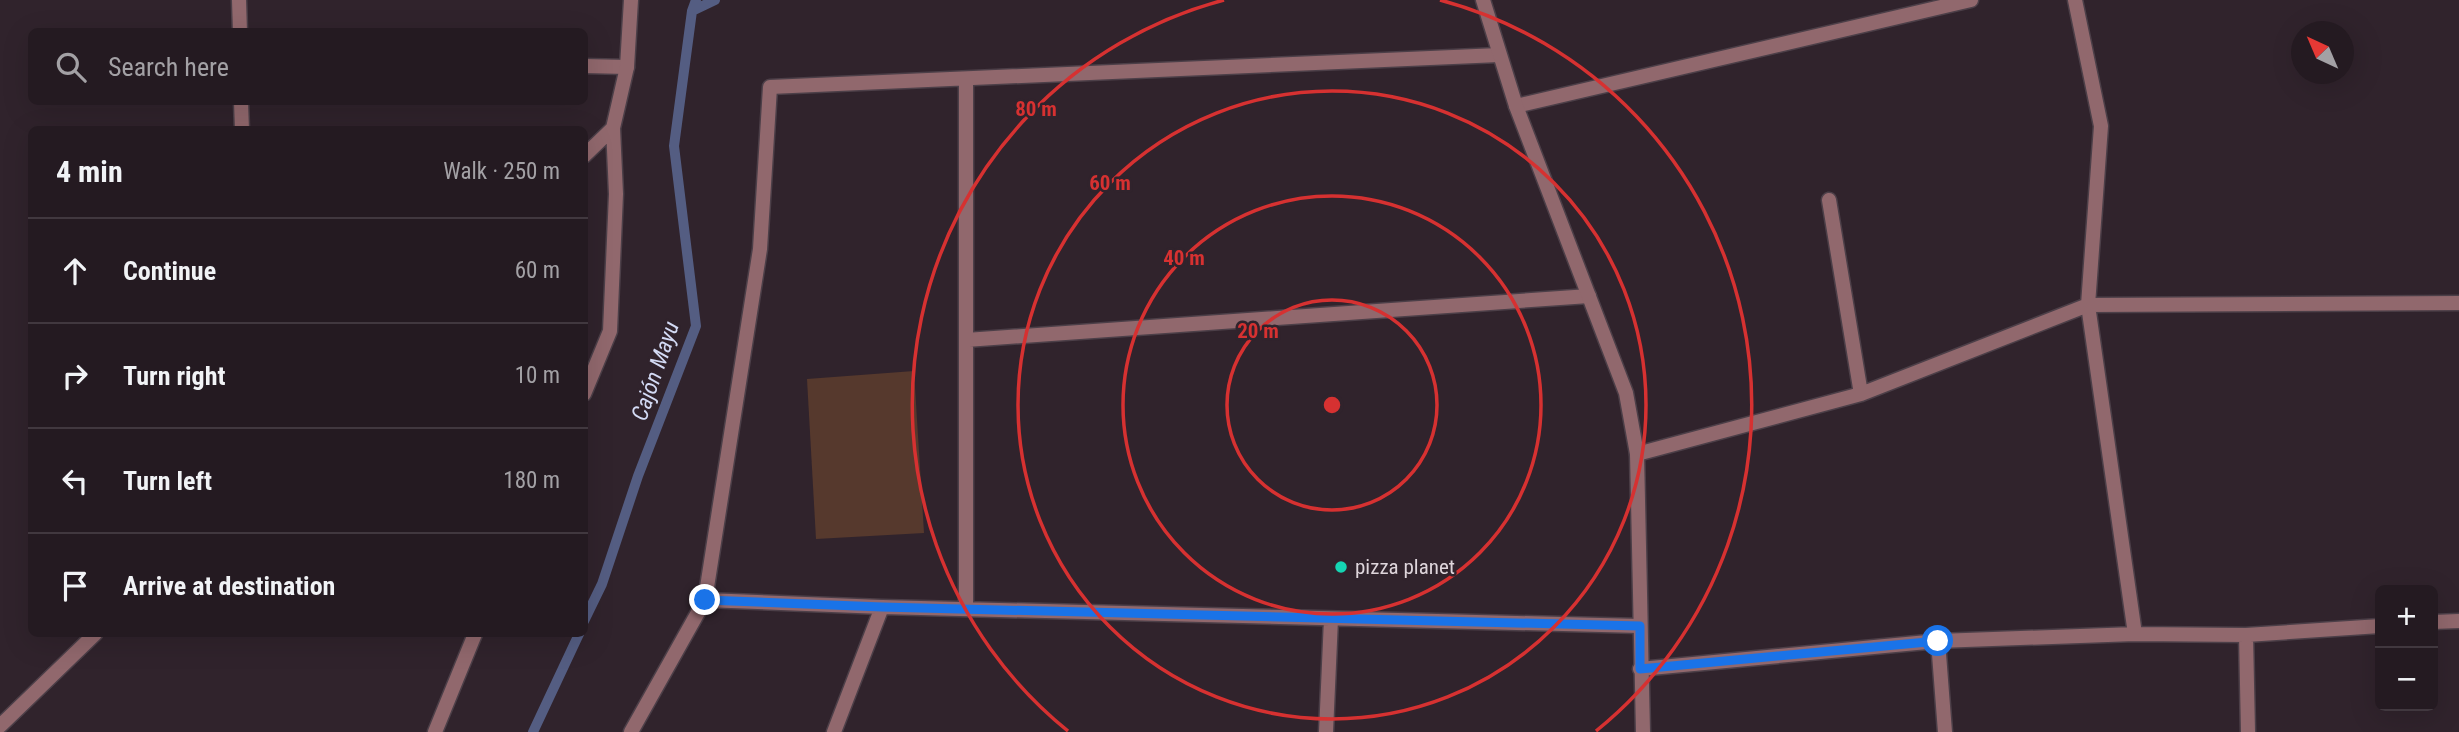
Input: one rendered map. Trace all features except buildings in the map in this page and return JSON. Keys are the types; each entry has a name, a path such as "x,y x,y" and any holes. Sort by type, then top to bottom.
{"street":[{"path":"239,0 240,28"},
{"path":"588,384 610,331 616,194 613,128 628,67 631,0"},
{"path":"1483,0 1516,106 1626,393 1637,454 1643,732"},
{"path":"1516,106 1971,0"},
{"path":"2075,0 2101,126 2088,305 2135,634"},
{"path":"631,732 705,600 760,249 770,88 1499,55"},
{"path":"588,66 628,67"},
{"path":"966,79 966,608"},
{"path":"241,105 242,126"},
{"path":"588,152 613,128"},
{"path":"1829,200 1861,394"},
{"path":"966,340 1589,296"},
{"path":"1637,454 1861,394 2088,305 2459,303"},
{"path":"705,600 1640,626"},
{"path":"834,732 882,607"},
{"path":"1326,732 1331,619"},
{"path":"2438,622 2459,621"},
{"path":"1640,669 1938,641 2135,634 2246,635 2375,626"},
{"path":"2246,635 2248,732"},
{"path":"0,726 92,637"},
{"path":"435,732 474,637"},
{"path":"1938,641 1945,732"}],"shaded area":[{"path":"914,371 924,533 816,539 807,379"}],"waterway":[{"name":"Cajón Mayu","path":"588,613 602,584 638,476 696,326 674,146 692,11 696,0"},
{"path":"692,11 715,0"},
{"name":"Cajón Mayu","path":"533,732 578,637"}],"place":[{"name":"pizza planet","path":"1341,567"}],"route":[{"path":"705,600 1640,626 1640,669 1938,641"}]}
